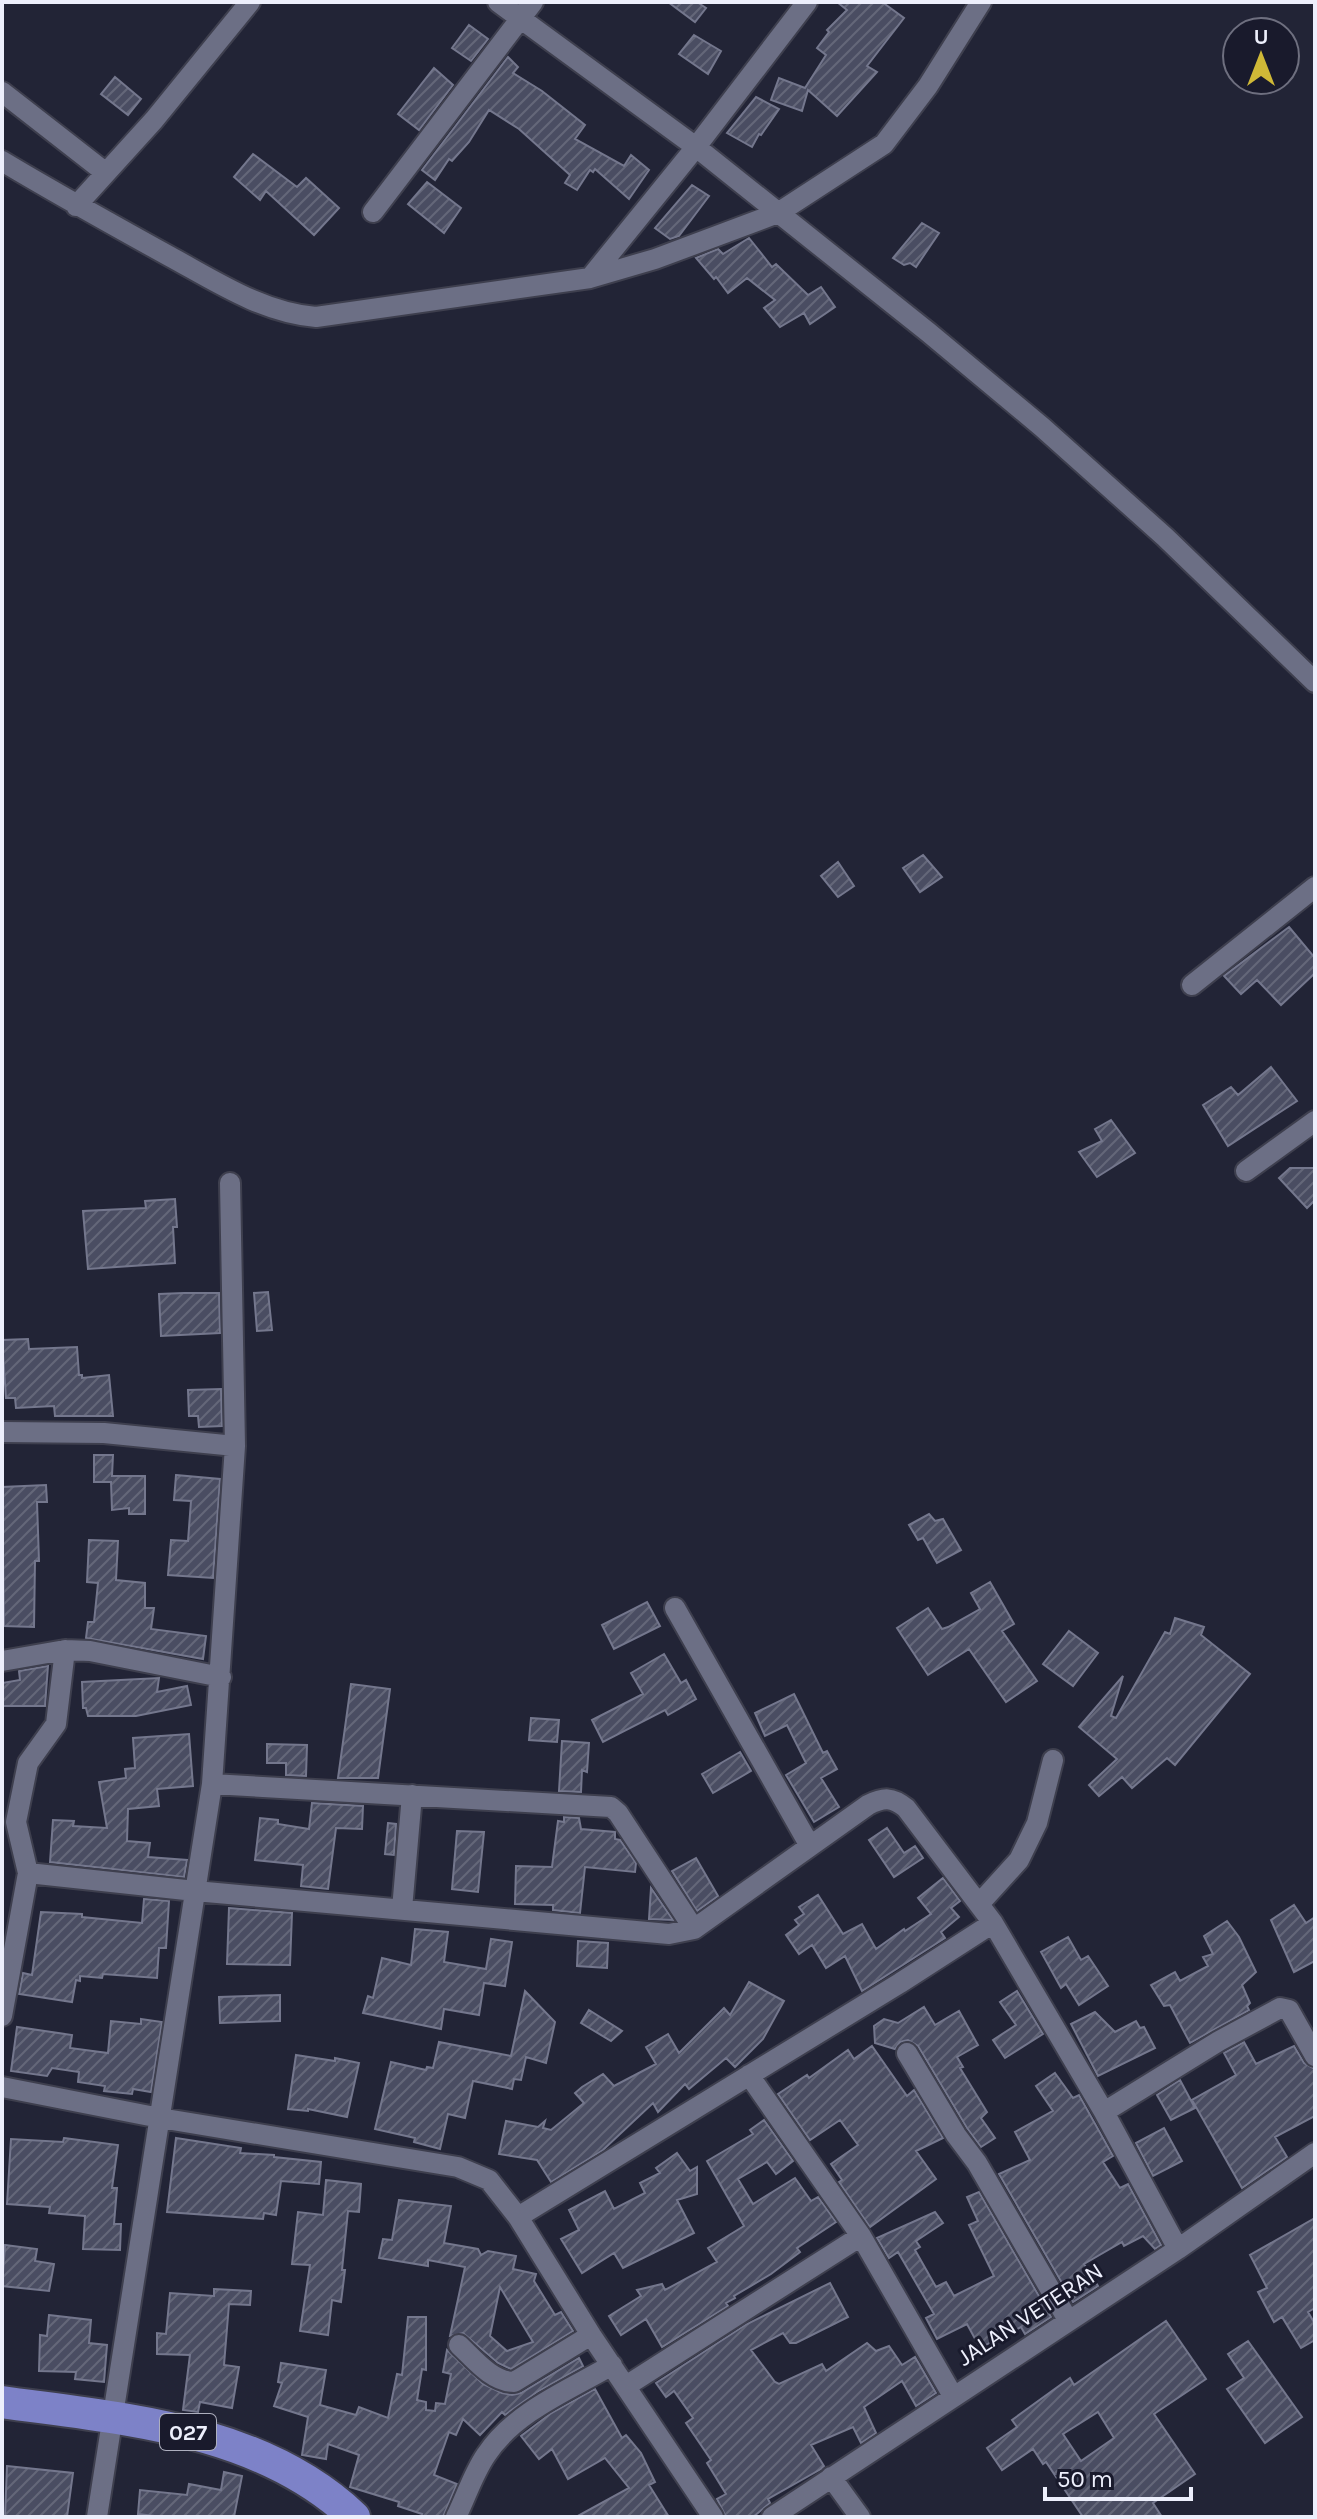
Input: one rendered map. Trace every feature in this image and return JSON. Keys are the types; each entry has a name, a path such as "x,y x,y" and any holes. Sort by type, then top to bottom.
{"main road":[{"name":"027","path":"2,2402 113,2418 237,2445 288,2469 338,2502 354,2517"}],"street":[{"path":"76,206 154,120 250,2"},
{"path":"498,2 696,147 928,332 1042,427 1165,537 1315,682"},
{"path":"373,212 533,2"},
{"path":"590,278 807,2"},
{"path":"2,161 76,206 239,294 296,316 316,317 590,278 655,259 778,213 884,144 928,86 981,2"},
{"path":"2,92 106,173"},
{"path":"1192,985 1315,887"},
{"path":"1246,1171 1315,1121"},
{"path":"97,2517 212,1784 235,1446 230,1183"},
{"path":"2,1432 104,1433 235,1446"},
{"path":"675,1608 810,1846"},
{"path":"2,1661 65,1650 117,1656 221,1677"},
{"path":"2,2016 28,1873 16,1822 28,1763 56,1724 65,1650"},
{"path":"980,1903 1019,1860 1037,1823 1053,1760"},
{"path":"212,1784 611,1807 618,1813 694,1929"},
{"path":"402,1909 412,1795"},
{"path":"28,1873 669,1934 694,1929 868,1805 888,1798 906,1808 993,1923 1104,2112 1178,2249"},
{"path":"518,2217 993,1923"},
{"path":"1104,2112 1219,2041 1280,2008 1289,2010 1315,2056"},
{"path":"907,2053 956,2135 977,2163 1068,2320"},
{"path":"749,2075 861,2236 953,2396"},
{"path":"2,2087 160,2118 458,2167 489,2180 518,2217 591,2335 713,2517"},
{"name":"JALAN VETERAN","path":"772,2517 1178,2249 1315,2153"},
{"path":"626,2386 861,2236"},
{"path":"459,2345 496,2378 514,2382 591,2335"},
{"path":"456,2517 484,2457 499,2436 524,2416 612,2365"},
{"path":"831,2477 860,2517"}],"building":[{"path":"668,2 697,2 706,8 695,22"},
{"path":"837,2 882,2 904,18 867,66 877,72 837,116 808,90 802,111 771,100 779,78 805,88 826,55 817,48 829,32 827,30 847,10"},
{"path":"469,25 488,39 471,61 452,48"},
{"path":"694,35 721,51 708,74 679,54"},
{"path":"508,57 518,67 513,73 585,125 575,139 624,166 631,155 649,170 629,199 595,169 593,172 590,170 577,190 565,183 570,175 519,129 489,110 469,142 452,161 449,159 435,180 422,170"},
{"path":"434,68 453,85 419,130 398,114"},
{"path":"115,77 141,99 128,115 101,94"},
{"path":"756,97 779,109 752,147 727,133"},
{"path":"253,154 297,187 306,178 339,208 314,235 266,191 260,200 234,177"},
{"path":"427,182 461,208 444,233 408,204"},
{"path":"692,185 709,196 679,236 670,239 655,228"},
{"path":"922,223 939,233 916,267 910,263 904,265 893,258"},
{"path":"749,238 772,267 776,264 808,295 821,287 835,307 810,324 804,313 780,327 764,308 775,300 747,278 728,293 696,258 718,249 723,254"},
{"path":"923,855 942,877 920,892 903,868"},
{"path":"838,862 854,886 838,897 821,876"},
{"path":"1289,927 1315,958 1315,973 1281,1005 1257,980 1241,994 1224,976"},
{"path":"1271,1067 1297,1101 1228,1146 1203,1105 1231,1087 1238,1095"},
{"path":"1111,1120 1135,1153 1097,1177 1079,1152 1102,1141 1095,1129"},
{"path":"1290,1168 1315,1168 1315,1200 1307,1208 1279,1178"},
{"path":"175,1199 175,1263 88,1269 83,1211 146,1208 145,1201"},
{"path":"268,1292 272,1330 257,1331 254,1293"},
{"path":"219,1293 220,1333 161,1336 159,1294"},
{"path":"28,1339 29,1349 77,1347 79,1375 82,1378 109,1375 113,1416 55,1416 54,1406 16,1408 15,1398 6,1398 2,1340"},
{"path":"221,1389 222,1426 199,1427 198,1416 189,1416 188,1390"},
{"path":"94,1455 113,1455 112,1476 145,1476 145,1514 129,1514 129,1508 112,1510 111,1482 94,1482"},
{"path":"176,1475 220,1479 213,1578 168,1575 171,1540 188,1541 191,1501 174,1500"},
{"path":"46,1485 47,1502 37,1502 39,1561 35,1561 34,1627 4,1626 2,1487"},
{"path":"929,1514 935,1521 943,1519 961,1550 937,1563 923,1538 918,1540 909,1525"},
{"path":"89,1540 118,1541 116,1580 145,1583 145,1608 154,1608 151,1629 206,1636 203,1659 86,1638 88,1622 94,1622 98,1583 87,1582"},
{"path":"990,1582 1014,1624 1002,1631 1037,1681 1006,1702 969,1649 928,1675 897,1628 928,1608 942,1629 948,1627 980,1609 971,1593"},
{"path":"647,1602 660,1626 614,1649 602,1625"},
{"path":"1175,1618 1204,1627 1201,1635 1250,1674 1175,1765 1167,1758 1132,1788 1122,1777 1099,1796 1089,1785 1117,1759 1079,1727 1123,1676 1111,1716 1116,1718 1165,1632 1170,1634"},
{"path":"1069,1631 1098,1653 1073,1686 1043,1664"},
{"path":"664,1654 681,1683 686,1680 696,1699 668,1715 665,1710 603,1742 592,1720 643,1694 631,1673"},
{"path":"48,1666 45,1706 2,1706 2,1683 20,1680 19,1671"},
{"path":"159,1678 157,1692 187,1686 191,1705 136,1716 88,1716 86,1708 83,1708 82,1682"},
{"path":"351,1684 390,1689 378,1778 338,1778"},
{"path":"794,1694 823,1753 827,1751 837,1769 821,1778 839,1807 814,1822 786,1775 806,1763 787,1725 765,1736 755,1713"},
{"path":"531,1718 559,1720 557,1742 529,1740"},
{"path":"189,1734 193,1786 157,1789 159,1806 128,1809 127,1841 150,1843 148,1857 187,1860 184,1877 50,1862 53,1820 74,1821 73,1826 107,1828 99,1782 126,1778 125,1769 135,1768 133,1738"},
{"path":"562,1741 589,1743 587,1772 582,1770 581,1792 559,1791"},
{"path":"267,1744 307,1745 306,1776 286,1775 286,1763 267,1763"},
{"path":"740,1752 751,1771 713,1793 702,1774"},
{"path":"312,1803 363,1806 362,1829 336,1828 328,1889 301,1886 303,1865 255,1860 260,1818 309,1829"},
{"path":"564,1817 579,1818 581,1829 615,1832 615,1839 620,1840 636,1863 635,1872 585,1867 580,1913 553,1910 553,1905 515,1904 516,1866 552,1867 558,1821 564,1822"},
{"path":"388,1823 396,1824 394,1855 385,1854"},
{"path":"887,1828 904,1853 915,1846 923,1858 894,1877 869,1840"},
{"path":"457,1831 484,1832 478,1892 452,1889"},
{"path":"696,1858 718,1896 697,1911 672,1871"},
{"path":"943,1878 960,1901 951,1908 959,1917 941,1932 945,1938 862,1991 845,1956 826,1968 812,1945 799,1954 786,1935 799,1925 795,1920 804,1914 799,1907 818,1895 843,1934 862,1924 876,1949 931,1914 918,1898"},
{"path":"651,1888 673,1920 649,1919"},
{"path":"144,1899 169,1901 166,1948 159,1948 157,1978 103,1974 102,1978 80,1976 80,1981 76,1980 72,2002 19,1994 23,1973 32,1975 41,1912 82,1914 82,1917 142,1923"},
{"path":"1294,1905 1306,1923 1315,1917 1315,1961 1294,1972 1271,1920"},
{"path":"229,1908 292,1913 290,1965 227,1964"},
{"path":"1227,1921 1239,1937 1256,1972 1242,1985 1250,2003 1247,2006 1249,2010 1190,2043 1170,2005 1164,2006 1151,1985 1175,1972 1180,1981 1208,1966 1203,1957 1213,1954 1204,1936"},
{"path":"415,1929 448,1932 444,1962 486,1969 491,1939 512,1942 505,1986 484,1983 479,2015 444,2009 441,2029 363,2013 368,1996 373,1998 382,1958 411,1965"},
{"path":"1068,1937 1081,1960 1088,1956 1108,1986 1079,2005 1066,1984 1061,1988 1041,1952"},
{"path":"578,1941 608,1943 607,1968 577,1966"},
{"path":"749,1982 784,2001 763,2039 735,2067 726,2058 689,2089 685,2084 658,2112 653,2103 603,2150 551,2182 537,2160 499,2154 506,2121 538,2127 545,2121 543,2128 551,2130 584,2103 575,2093 582,2087 603,2074 614,2086 656,2064 646,2047 668,2034 679,2053 724,2008 730,2015"},
{"path":"525,1991 555,2022 546,2063 526,2057 521,2080 514,2079 512,2089 473,2081 465,2118 448,2114 440,2149 414,2142 415,2138 375,2129 391,2062 426,2070 427,2067 433,2068 439,2042 511,2056"},
{"path":"1017,1991 1043,2034 1005,2058 993,2040 1016,2025 1000,2002"},
{"path":"280,1995 280,2021 220,2023 219,1997"},
{"path":"924,2007 935,2025 959,2011 978,2045 957,2057 963,2067 960,2068 987,2112 981,2118 995,2138 981,2147 918,2046 908,2040 900,2042 895,2049 875,2043 874,2026 884,2019 898,2023"},
{"path":"589,2010 622,2031 611,2041 581,2023"},
{"path":"1095,2012 1115,2032 1136,2021 1140,2028 1144,2027 1155,2048 1098,2076 1071,2024"},
{"path":"141,2019 162,2022 151,2092 133,2089 132,2094 104,2091 105,2086 78,2082 79,2072 52,2068 47,2076 11,2071 17,2027 72,2035 70,2048 108,2053 111,2021 141,2024"},
{"path":"1244,2042 1256,2064 1294,2046 1304,2063 1315,2069 1315,2116 1275,2137 1287,2157 1242,2188 1192,2100 1236,2075 1224,2053"},
{"path":"872,2046 907,2096 914,2090 943,2138 916,2151 936,2179 870,2227 839,2182 842,2180 831,2164 858,2145 840,2120 810,2140 778,2094 807,2075 809,2078 848,2050 854,2059"},
{"path":"296,2055 359,2063 347,2117 308,2109 288,2109"},
{"path":"1055,2073 1073,2098 1079,2095 1113,2156 1103,2162 1120,2188 1128,2184 1161,2245 1155,2249 1143,2236 1124,2246 1122,2242 1084,2264 1098,2286 1073,2302 999,2174 1030,2160 1015,2132 1053,2111 1036,2086"},
{"path":"1180,2080 1195,2108 1171,2120 1157,2095"},
{"path":"764,2120 793,2161 776,2174 767,2162 738,2179 753,2204 795,2178 811,2201 818,2197 836,2222 797,2248 800,2252 771,2274 734,2296 726,2303 728,2306 662,2347 646,2319 621,2335 609,2316 641,2296 637,2290 662,2284 665,2290 717,2262 708,2248 744,2226 707,2161 753,2134 750,2130"},
{"path":"1164,2128 1182,2161 1153,2176 1136,2143"},
{"path":"64,2138 118,2145 112,2188 117,2188 114,2224 121,2224 120,2250 83,2249 85,2216 49,2213 50,2207 7,2204 11,2139 63,2142"},
{"path":"176,2138 241,2148 240,2153 321,2162 319,2184 281,2181 276,2215 264,2213 263,2219 167,2212"},
{"path":"677,2153 690,2171 697,2167 697,2194 677,2200 694,2233 623,2268 614,2253 582,2273 561,2239 579,2230 569,2210 605,2191 614,2209 645,2193 640,2183 660,2173 656,2168"},
{"path":"326,2180 361,2184 359,2212 348,2211 341,2302 332,2300 328,2335 300,2331 310,2265 292,2264 298,2212 323,2215"},
{"path":"979,2192 1051,2317 1025,2334 1021,2327 980,2348 967,2324 937,2339 926,2318 934,2314 898,2252 889,2258 877,2238 935,2212 943,2223 916,2241 920,2247 915,2250 936,2287 946,2282 954,2296 994,2276 969,2225 978,2221 967,2197"},
{"path":"399,2200 451,2206 444,2243 478,2249 481,2255 488,2251 516,2256 513,2269 536,2274 534,2281 555,2315 561,2312 573,2331 511,2369 498,2363 463,2333 450,2336 465,2267 428,2260 428,2266 379,2258 383,2239 392,2240","holes":["500,2287 533,2342 507,2351 490,2336"]},
{"path":"1315,2218 1315,2308 1308,2312 1315,2324 1315,2340 1301,2348 1282,2317 1274,2322 1258,2292 1267,2288 1250,2255"},
{"path":"5,2245 37,2249 35,2261 54,2264 49,2291 2,2286"},
{"path":"830,2283 848,2317 796,2343 790,2343 783,2333 751,2350 775,2382 779,2384 822,2364 826,2371 867,2343 876,2351 889,2346 902,2365 915,2357 936,2393 916,2406 902,2381 864,2407 876,2433 861,2443 853,2427 811,2445 824,2466 821,2469 768,2499 770,2503 753,2517 726,2517 717,2499 726,2494 707,2463 711,2460 686,2423 693,2418 674,2391 666,2397 656,2383 747,2324"},
{"path":"214,2289 251,2291 250,2305 229,2304 224,2365 239,2367 232,2408 200,2402 198,2412 183,2410 190,2355 157,2354 157,2333 166,2334 170,2293 214,2296"},
{"path":"49,2315 91,2320 89,2343 107,2345 104,2382 75,2379 76,2372 39,2371 40,2335 47,2336"},
{"path":"408,2317 426,2317 426,2370 422,2369 417,2400 426,2402 426,2410 435,2411 436,2403 445,2404 451,2374 443,2372 447,2350 483,2384 512,2395 521,2393 579,2358 583,2366 537,2392 505,2415 502,2412 480,2435 463,2419 456,2435 449,2432 434,2475 457,2484 443,2517 421,2517 422,2514 398,2506 399,2502 350,2487 359,2455 328,2444 326,2459 302,2455 308,2417 274,2406 282,2383 278,2382 281,2363 326,2370 320,2405 356,2415 359,2407 388,2418 397,2374 402,2375"},
{"path":"1166,2321 1206,2379 1154,2414 1195,2474 1153,2503 1162,2517 1083,2517 1046,2462 1043,2464 1033,2449 1002,2470 987,2448 1017,2427 1012,2420 1070,2378 1074,2385","holes":["1098,2412 1114,2438 1081,2461 1063,2434"]},
{"path":"1248,2341 1302,2417 1265,2443 1227,2389 1244,2378 1228,2354"},
{"path":"595,2389 622,2438 626,2435 641,2453 655,2482 649,2485 669,2517 576,2517 629,2488 605,2458 568,2479 552,2449 539,2459 521,2436 550,2414"},
{"path":"7,2466 73,2473 67,2517 5,2517"},
{"path":"224,2472 242,2476 234,2517 138,2514 140,2490 187,2495 189,2484 221,2490"}]}
